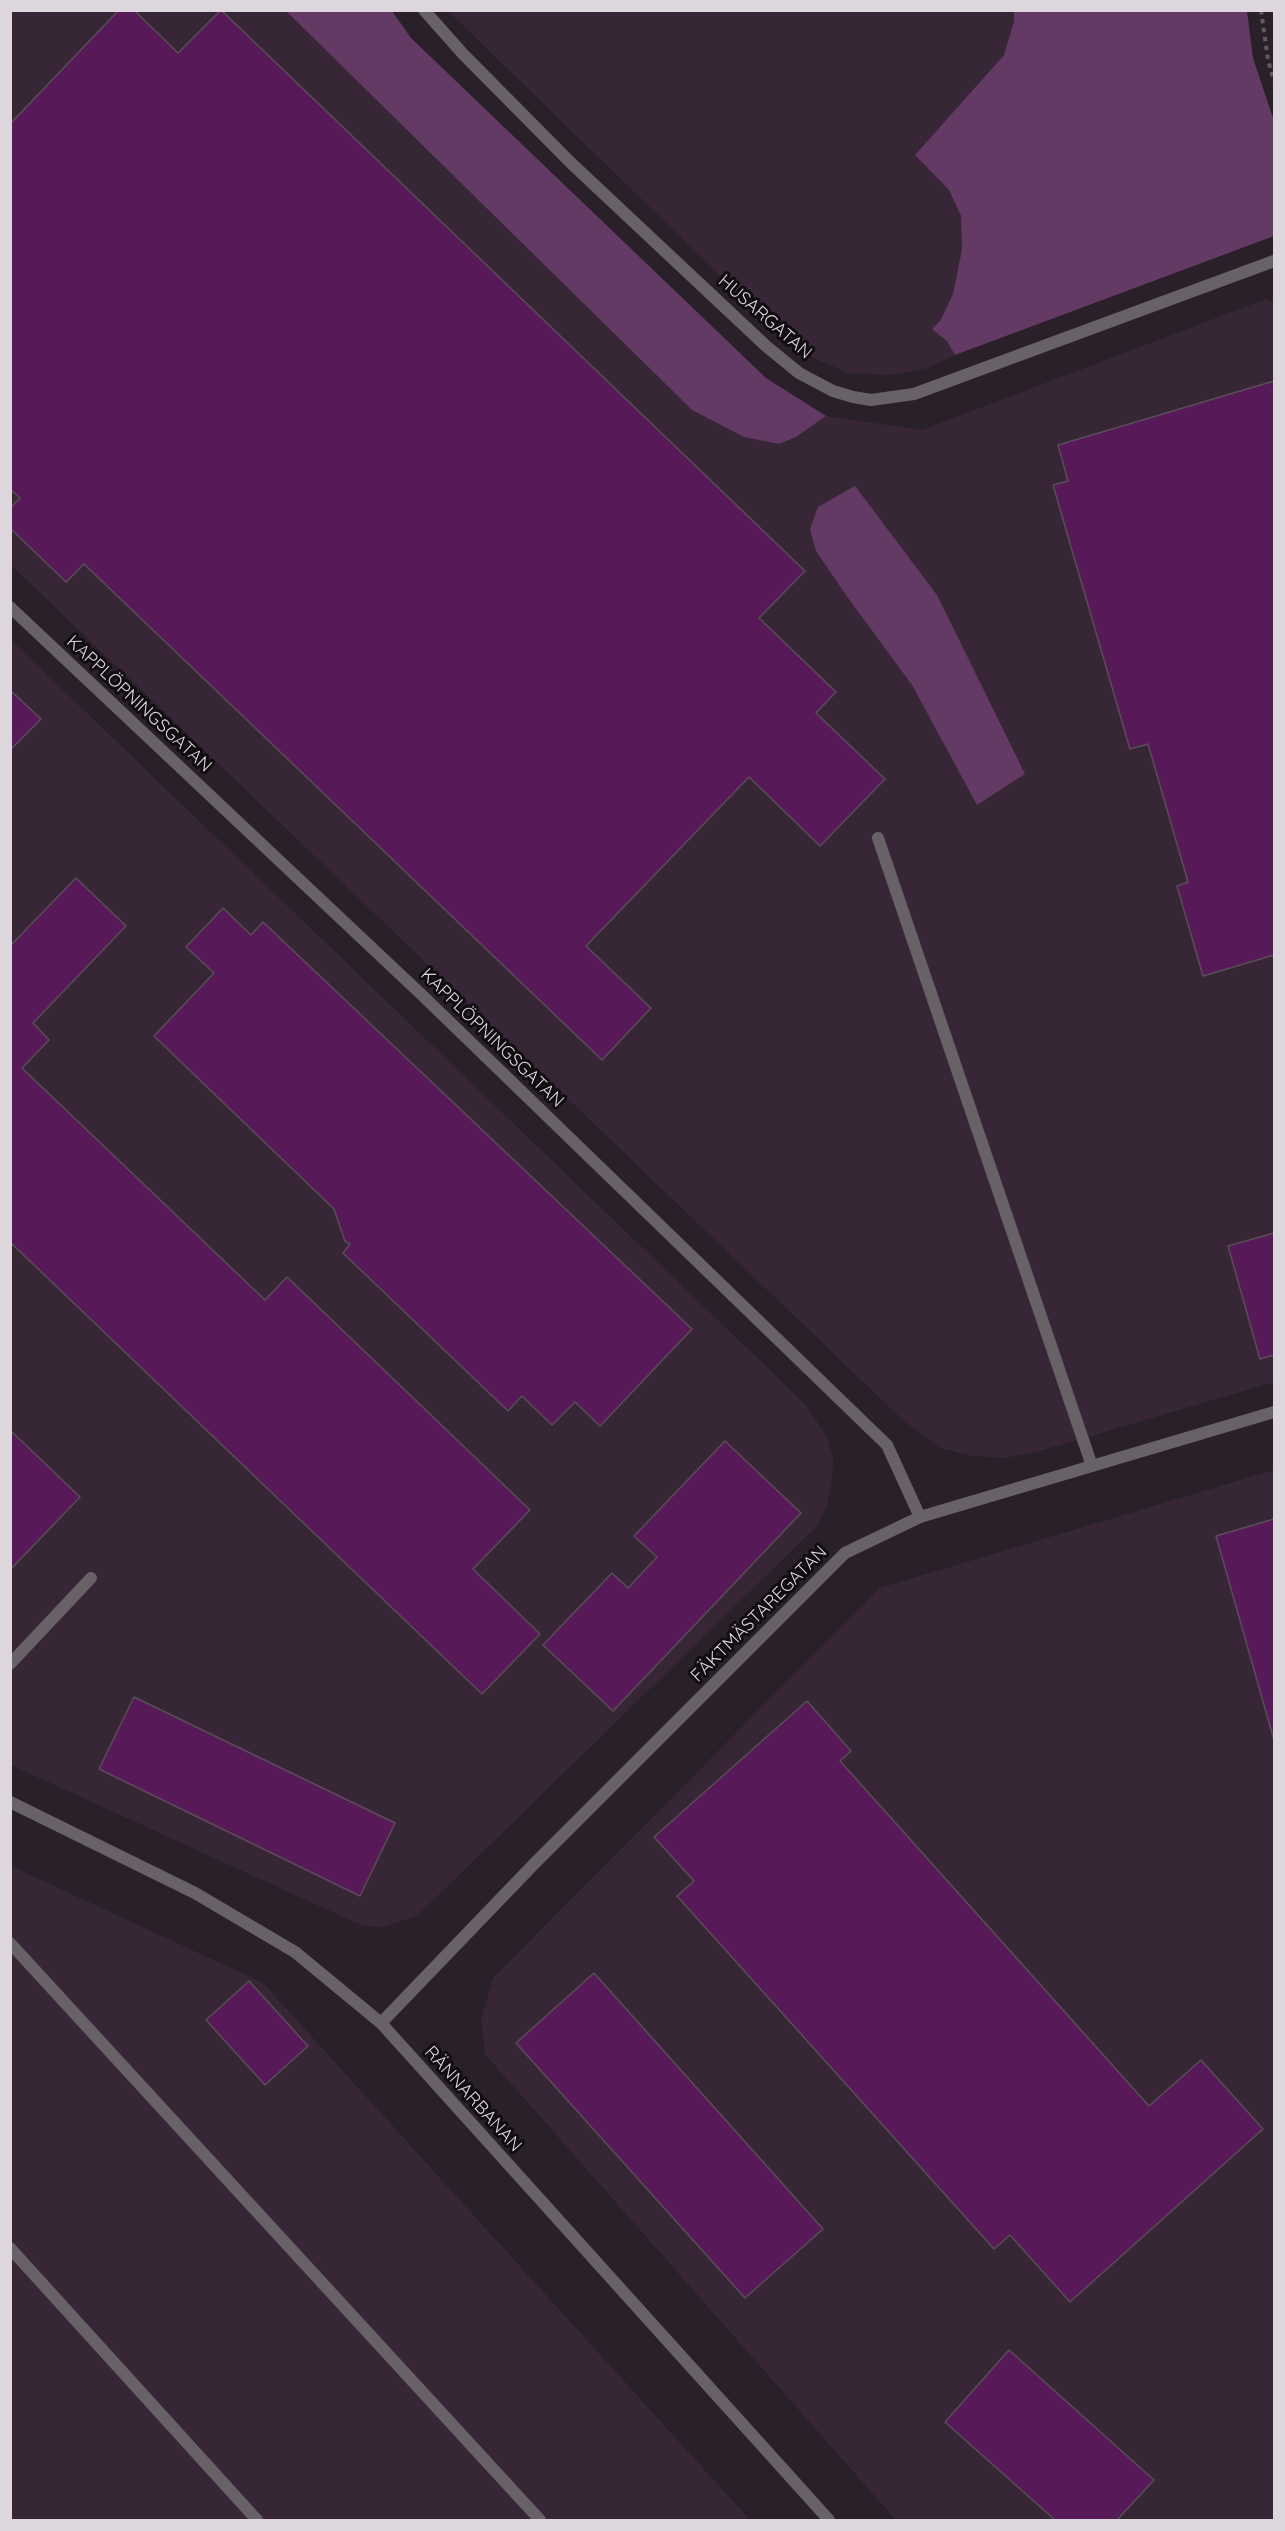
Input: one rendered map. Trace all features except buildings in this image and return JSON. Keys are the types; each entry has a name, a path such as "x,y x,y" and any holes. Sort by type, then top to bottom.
{"street":[{"name":"HUSARGATAN","path":"424,10 463,54 571,163 766,346 799,373 833,391 853,397 871,400 914,394 1275,261"},
{"name":"KAPPLÖPNINGSGATAN","path":"10,607 423,996 887,1445 920,1517"},
{"path":"878,838 1092,1466"},
{"name":"FÄKTMÄSTAREGATAN","path":"381,2023 542,1856 845,1553 920,1517 1275,1412"},
{"path":"10,1664 91,1578"},
{"name":"RÄNNARBANAN","path":"10,1802 195,1893 295,1952 381,2023 829,2520"},
{"path":"10,1943 540,2520"},
{"path":"10,2248 257,2520"}],"path":[{"path":"1261,10 1269,60 1275,81"}],"shaded area":[{"path":"10,11 286,11 692,410 744,437 779,444 796,437 826,416 922,430 1266,299 1274,303 1274,1382 1043,1450 1005,1458 972,1456 941,1448 904,1421 11,565","holes":["848,598 1025,774 977,804 912,685"]},
{"path":"286,11 392,11 411,38 766,378 826,416 796,437 779,444 744,437 692,410"},
{"path":"448,11 1014,11 1014,21 1004,55 915,155 949,190 961,216 962,249 953,294 940,321 955,355 928,368 889,375 848,373 798,351"},
{"path":"1014,11 1247,11 1253,58 1274,121 1274,236 955,355 947,341 932,329 940,321 953,294 962,249 961,216 949,190 915,155 1004,55 1014,21"},
{"path":"855,486 937,595 1025,774 977,805 912,685 816,551 810,529 818,507"},
{"path":"10,639 806,1405 827,1437 833,1458 832,1482 827,1507 816,1527 418,1915 384,1927 363,1926 11,1765"},
{"path":"1274,1470 1274,2520 896,2520 485,2054 481,2019 493,1978 880,1588"},
{"path":"11,1866 263,1983 750,2520 11,2520"}]}
